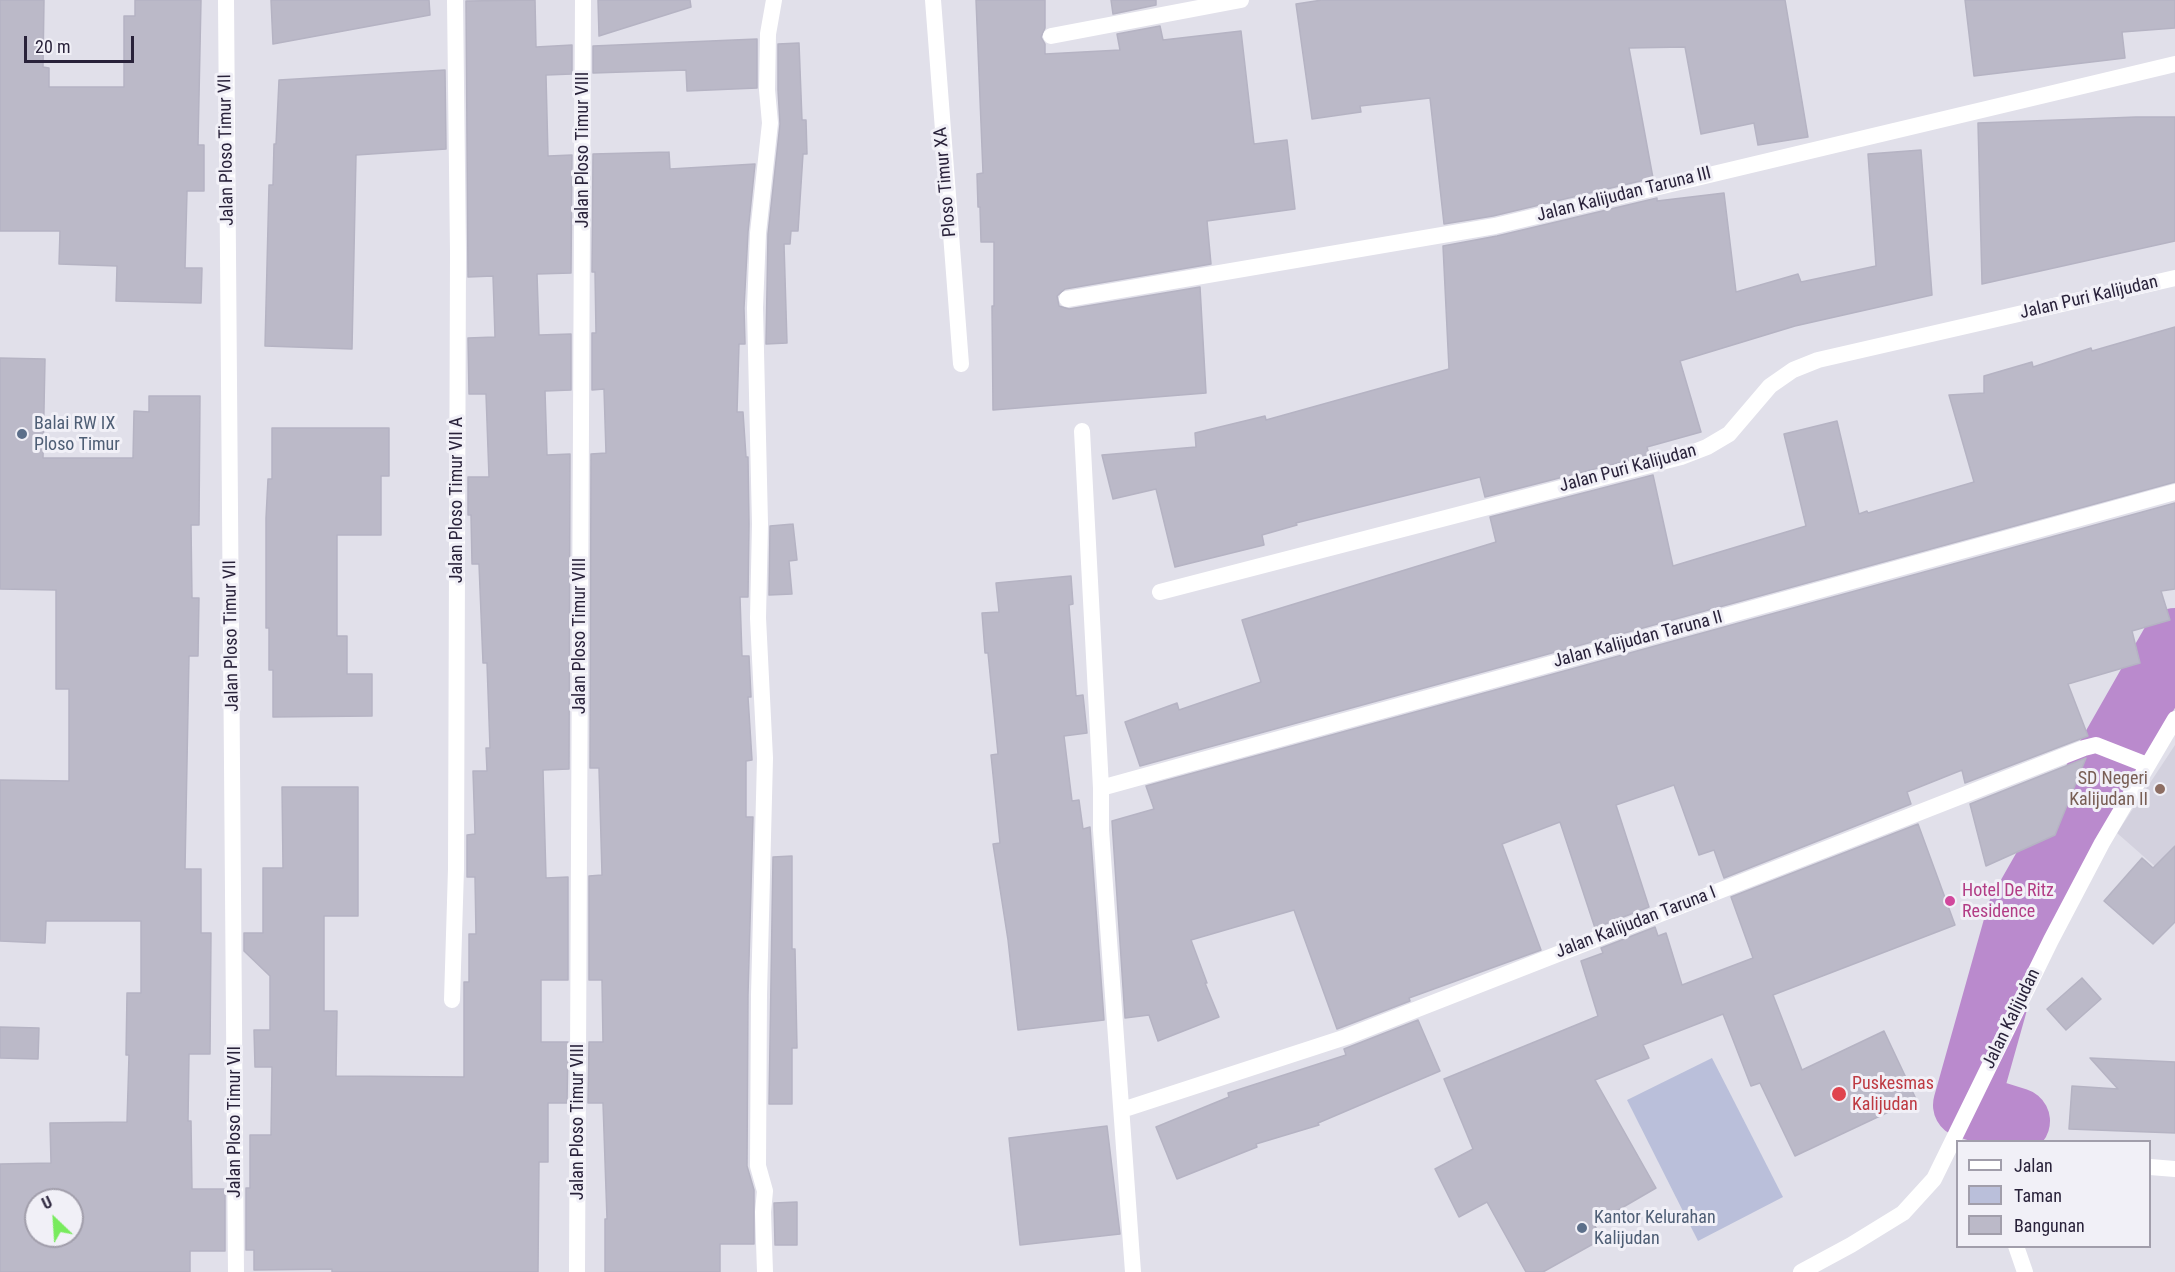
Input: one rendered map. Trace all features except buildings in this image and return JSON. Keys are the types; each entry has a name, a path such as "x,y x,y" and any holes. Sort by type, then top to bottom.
{"street":[{"name":"Jalan Ploso Timur VII","path":"225,0 237,1272"},
{"name":"Jalan Ploso Timur VII A","path":"452,1000 456,857 458,265 455,0"},
{"name":"Jalan Ploso Timur VIII","path":"577,1272 583,0"},
{"path":"765,1272 763,1212 765,1191 758,1166 759,995 765,758 758,618 760,524 755,308 758,233 770,123 767,90 768,34 774,0"},
{"name":"Ploso Timur XA","path":"933,0 961,364"},
{"path":"1051,36 1241,0"},
{"name":"Jalan Kalijudan Taruna III","path":"1067,299 1495,226 2175,64"},
{"name":"Jalan Puri Kalijudan","path":"1160,592 1681,457 1707,447 1729,434 1770,386 1793,370 1818,360 2175,278"},
{"path":"1082,431 1101,788 1101,830 1133,1272"},
{"name":"Jalan Kalijudan Taruna II","path":"1101,788 2175,492"},
{"name":"Jalan Kalijudan","path":"1801,1272 1903,1213 1934,1179 1955,1140 2050,940 2175,719"},
{"name":"Jalan Kalijudan Taruna I","path":"1122,1110 1346,1038 2084,748 2096,745 2147,765"},
{"path":"2151,1167 2175,1169"},
{"path":"2017,1248 2025,1272"}],"shaded area":[{"name":"SD Negeri Kalijudan II","path":"2175,745 2175,884 2117,833"}],"green space":[{"path":"1712,1058 1783,1197 1698,1241 1627,1100"}],"waterway":[{"path":"2017,1121 1966,1105 2020,913 2175,641"}],"place":[{"name":"Balai RW IX Ploso Timur","path":"22,434"},
{"name":"SD Negeri Kalijudan II","path":"2160,789"},
{"name":"Hotel De Ritz Residence","path":"1950,901"},
{"name":"Puskesmas Kalijudan","path":"1839,1094"},
{"name":"Kantor Kelurahan Kalijudan","path":"1582,1228"}]}
